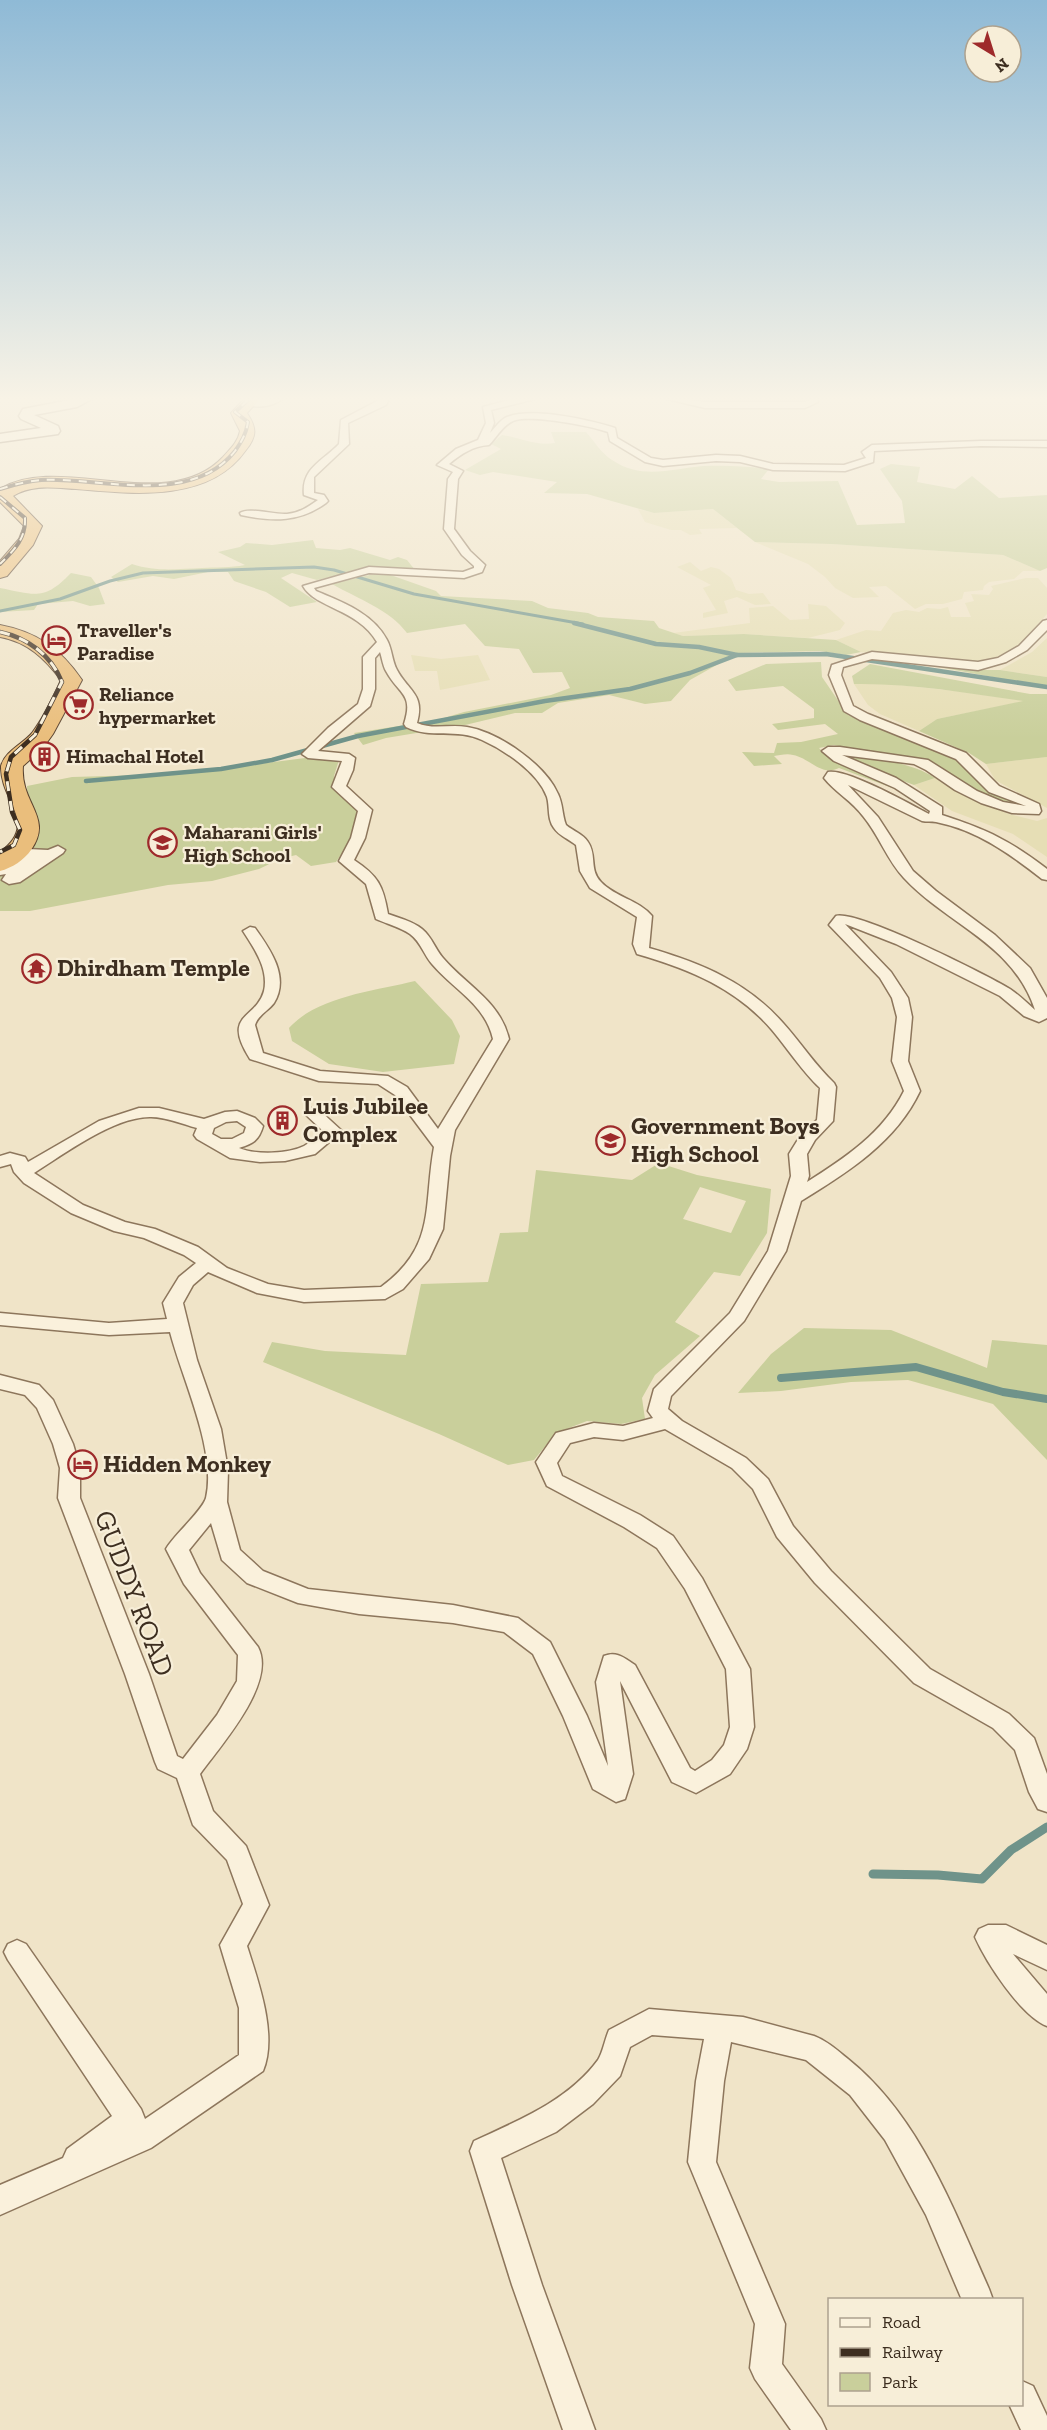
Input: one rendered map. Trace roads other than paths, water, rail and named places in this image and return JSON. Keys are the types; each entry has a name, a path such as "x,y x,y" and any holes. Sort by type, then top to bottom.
{"highway":[{"path":"0,572 27,541 33,526 30,519 22,512"},
{"path":"0,631 28,637 39,642 72,680 39,740 12,765 10,781 29,833 27,843 16,854 0,864"}],"street":[{"path":"246,513 283,519 303,512"},
{"path":"450,512 449,529 465,553 480,564 478,570 464,575 369,570 308,586 312,593 359,616 379,633 391,670 412,698 415,708 414,727 438,732 466,731 489,737 530,768 553,794 556,820 562,829 578,838 584,848 588,877 599,890 636,908 645,916 640,944 642,951 702,968 749,998 778,1027 811,1071 828,1087 825,1121 808,1137 798,1154 800,1176 777,1251 737,1317 661,1394 658,1411 675,1426 739,1463 761,1484 785,1531 823,1577 922,1676 1001,1721 1025,1745 1044,1797"},
{"path":"935,817 936,810 916,794 881,776 837,759 828,751 845,750 870,757 927,765 965,790 1024,813 1034,811 1032,804 994,789 961,756 864,717 848,708 835,675 838,666 873,655 978,666 1002,660 1023,648 1047,623"},
{"path":"0,1162 10,1158 19,1161 23,1172 30,1179 77,1209 120,1227 159,1237 191,1251 214,1268 264,1289 304,1296 386,1293 422,1255 434,1229 446,1130 501,1039 500,1028 473,992 447,972 430,953 421,935 381,916 376,887 369,877 346,861 362,828 365,810 339,787 350,758 308,754 332,731 364,706 369,689 369,657 383,642"},
{"path":"792,1199 833,1174 876,1139 897,1119 912,1091 900,1062 905,1028 903,1009 895,991 879,968 836,925 842,920 853,921 901,941 1005,993 1043,1021 1044,1012 1041,998 1010,956 989,936 914,880 896,858 876,824 843,786 830,778 833,775 872,790 920,816 935,817 984,834 1002,843 1047,876"},
{"path":"0,871 33,852 43,853 13,873 9,880 15,879 58,850"},
{"path":"250,931 271,967 271,986 267,1001 251,1016 247,1029 256,1056 319,1076 382,1079 401,1091 443,1147"},
{"path":"23,1172 71,1143 137,1113 151,1112 206,1125"},
{"path":"225,1146 241,1143 252,1136 255,1126 248,1119 233,1116 217,1118 206,1125 203,1135 210,1142 225,1146 236,1154 260,1157 285,1156 309,1150 333,1131 312,1113"},
{"path":"214,1268 186,1281 173,1303 187,1360 211,1429 218,1470 216,1502 230,1554 255,1577 306,1597 359,1605 453,1614 510,1624 542,1648 575,1716 602,1782 616,1792 621,1774 608,1682 612,1662 627,1672 681,1776 696,1783 721,1767 735,1749 742,1727 738,1669 694,1584 665,1542 632,1521 554,1480 546,1462 563,1438 594,1431 623,1433 647,1428 667,1420"},
{"path":"0,1319 109,1329 178,1325"},
{"name":"GUDDY ROAD","path":"0,1382 32,1390 46,1405 63,1444 70,1468 69,1498 137,1674 167,1762 187,1772"},
{"path":"0,2200 141,2138 253,2062 253,2008 234,1945 256,1905 237,1854 202,1816 187,1772 225,1722 249,1682 250,1653 192,1578 177,1549 216,1502"},
{"path":"1047,1958 1006,1937 988,1937 1009,1971 1047,2013"},
{"path":"17,1952 131,2119 44,2182"},
{"path":"579,2430 526,2284 484,2151 546,2122 583,2094 610,2067 619,2039 650,2022 743,2030 814,2049 860,2086 895,2130 936,2205 977,2298"},
{"path":"720,2028 710,2081 702,2162 770,2324 766,2368 810,2430"},
{"path":"1023,2399 1037,2430"}],"waterway":[{"path":"0,611 60,599 110,581 143,573 314,567 334,570 414,594 583,624"},
{"path":"574,623 656,644 699,647 737,655"},
{"path":"737,655 826,654 1047,687"},
{"path":"86,781 221,769 272,760 358,736 545,701 630,689 690,673 737,655"},
{"path":"781,1378 916,1367 1003,1392 1047,1399"},
{"path":"873,1874 938,1875 982,1879 1011,1850 1047,1827"}],"railway":[{"path":"0,564 21,538 25,518 18,512"},
{"path":"0,632 29,643 37,649 52,664 62,682 35,735 11,757 6,774 12,812 20,830 14,845 0,852"}],"place":[{"name":"Traveller's Paradise","path":"56,641"},
{"name":"Reliance hypermarket","path":"78,705"},
{"name":"Himachal Hotel","path":"45,756"},
{"name":"Maharani Girls' High School","path":"163,843"},
{"name":"Dhirdham Temple","path":"36,968"},
{"name":"Luis Jubilee Complex","path":"282,1120"},
{"name":"Government Boys High School","path":"610,1140"},
{"name":"Hidden Monkey","path":"82,1464"}]}
